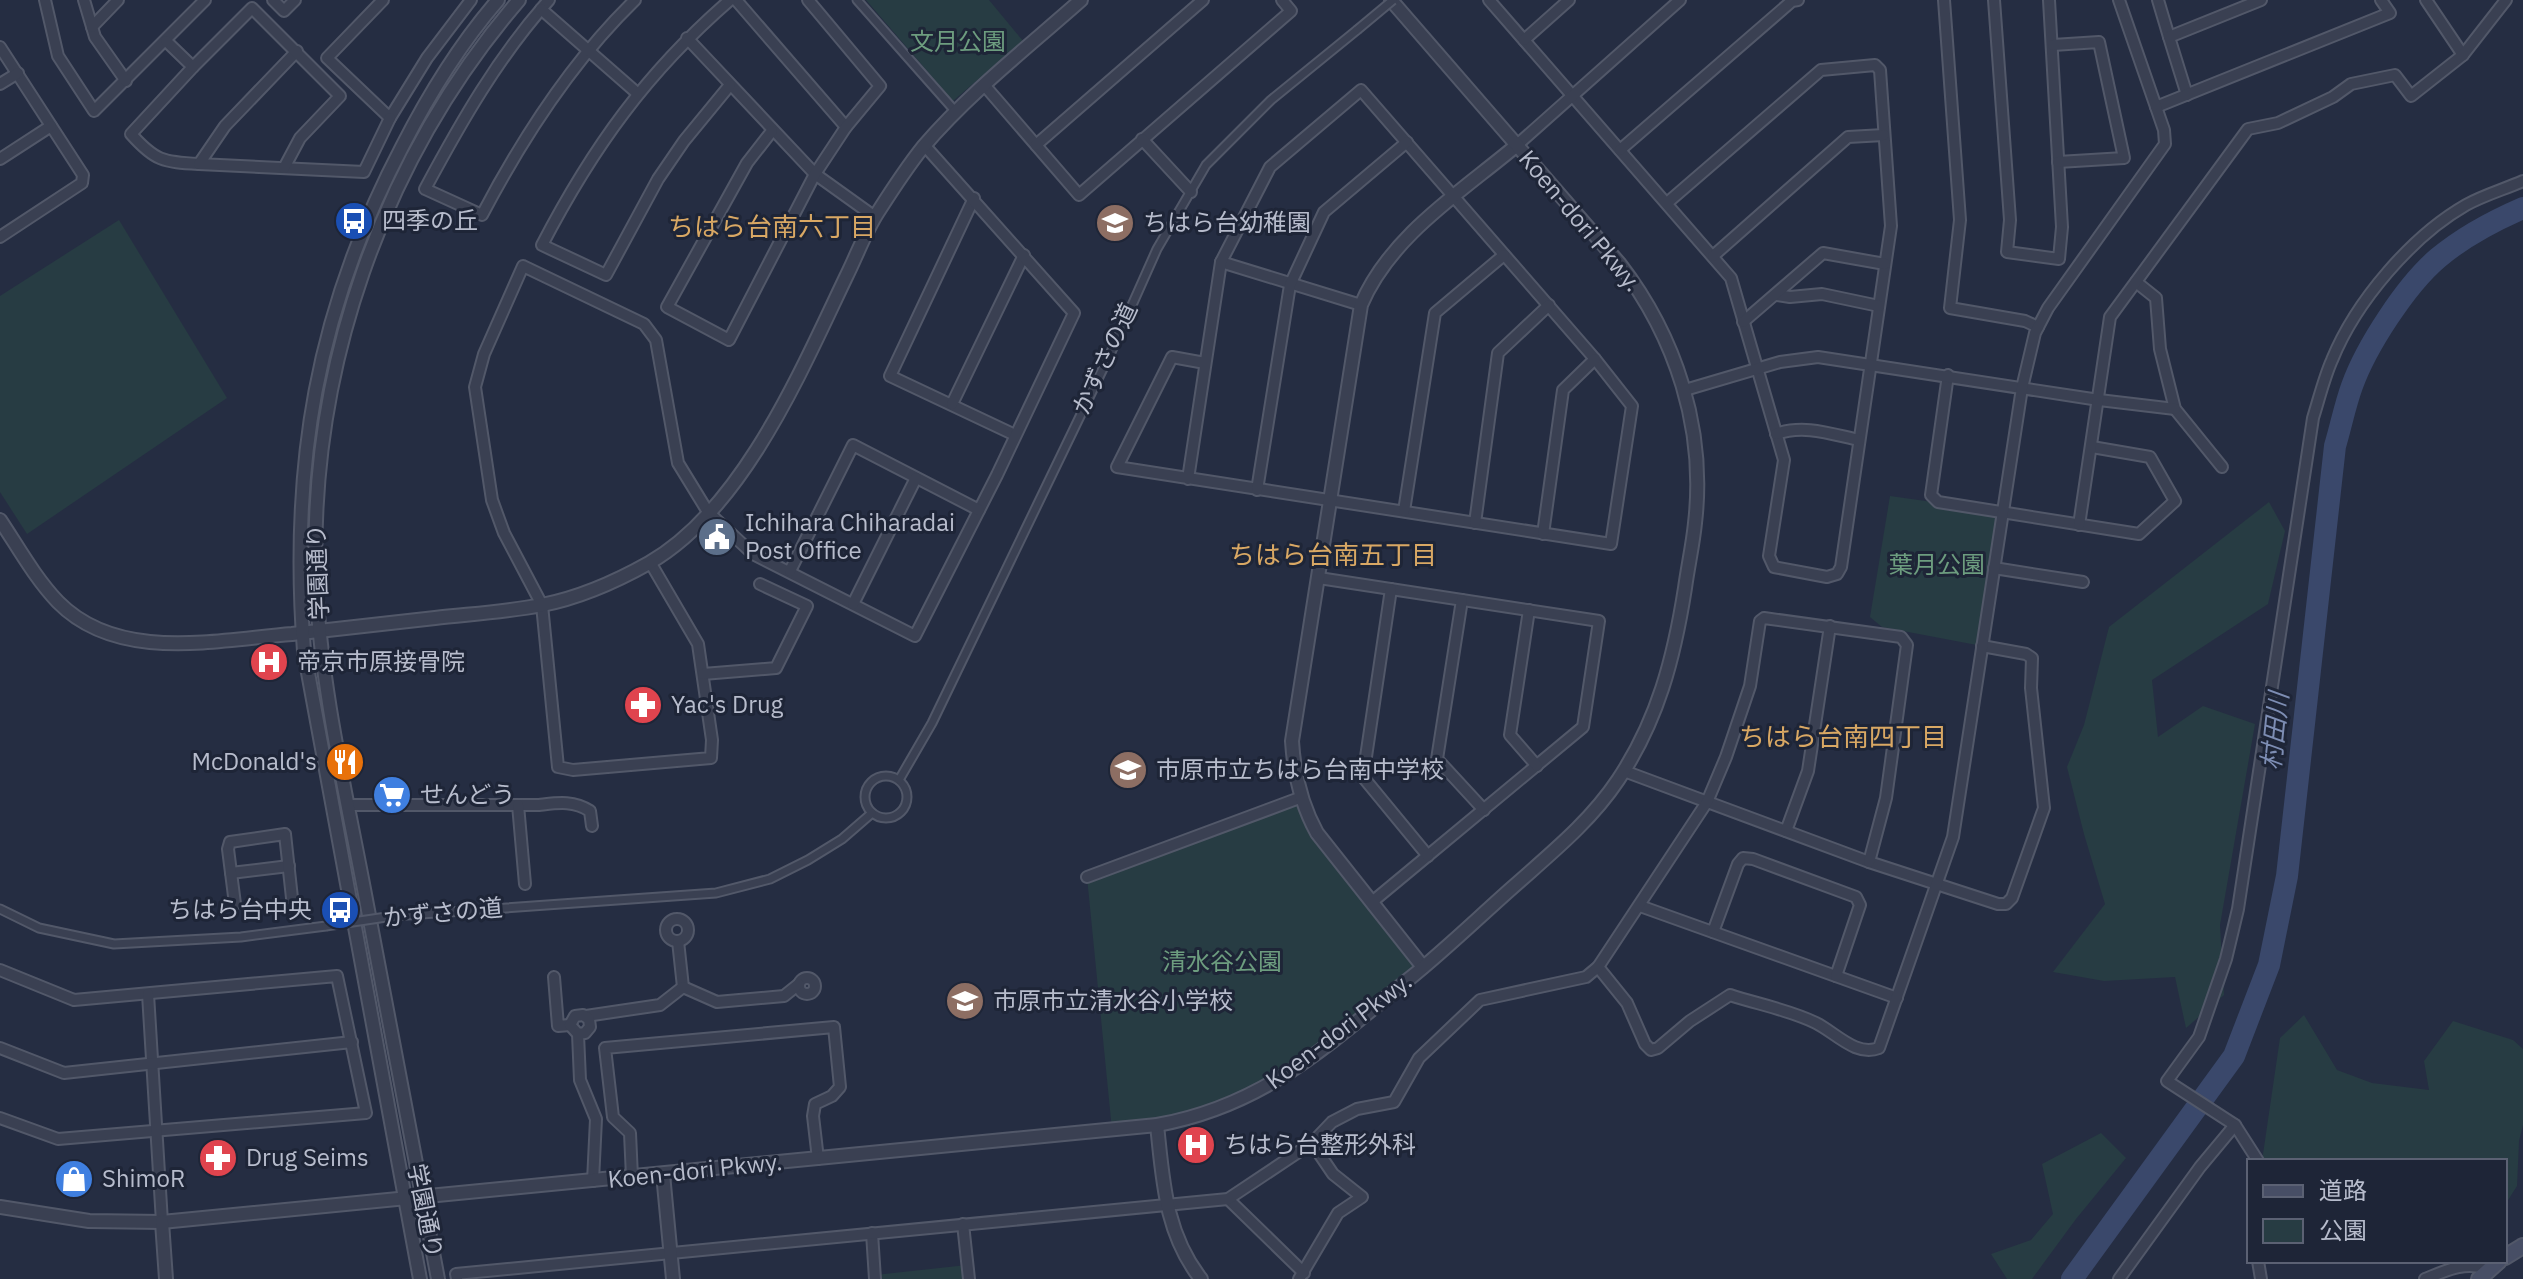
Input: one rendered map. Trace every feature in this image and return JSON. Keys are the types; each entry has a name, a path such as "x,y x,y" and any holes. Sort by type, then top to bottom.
{"street":[{"path":"45,0 58,56 94,111 205,0"},
{"path":"84,0 95,37 126,81"},
{"path":"92,27 118,0"},
{"path":"273,0 284,11 295,0"},
{"path":"383,0 327,58 390,118"},
{"path":"284,168 300,138 340,96 252,8 131,134 150,155 164,162 199,164 364,172 390,118 427,58 471,0"},
{"name":"学園通り","path":"420,1279 328,786 303,633 300,508 307,438 322,352 340,290 373,202 429,94 460,47 498,0"},
{"name":"学園通り","path":"438,1279 348,805 320,631 316,583 317,506 322,440 339,352 355,293 384,214 421,142 468,64 519,0"},
{"path":"635,0 589,50 522,144 482,215 425,189 484,85 545,4 589,50 637,93"},
{"path":"730,85 684,141 658,179 606,275 542,245 567,196 637,93 687,38 733,0 846,127"},
{"path":"772,131 747,163 667,307 729,340 815,174 846,127 880,86 808,0"},
{"path":"857,0 956,112"},
{"path":"0,520 59,603 98,629 122,637 171,644 303,633 542,605 612,581 672,547 737,478 797,376 875,217 925,146 956,112 1081,0"},
{"path":"1036,145 1203,0"},
{"path":"985,86 1079,195 1291,11 1282,0"},
{"name":"かずさの道","path":"899,780 932,723 1112,350 1157,249 1206,165 1271,100 1392,0"},
{"name":"Koen-dori Pkwy.","path":"0,1207 89,1221 162,1222 1157,1125 1220,1110 1255,1093 1331,1043 1423,967 1571,835 1591,815 1624,771 1656,711 1667,682 1679,627 1695,522 1697,487 1693,430 1685,390 1665,336 1635,283 1392,0"},
{"path":"1489,0 1731,278 1784,460 1770,562 1774,567 1827,577 1837,574 1841,567 1891,226 1880,70 1875,65 1821,70 1667,203"},
{"path":"1524,40 1569,0"},
{"path":"1423,967 1317,833 1302,797 1292,741 1361,305 1369,286 1394,251 1680,0"},
{"path":"1620,150 1792,1 1798,0"},
{"path":"1944,0 1960,220 1950,308 2025,321 2038,327"},
{"path":"1994,0 2010,220 2007,252 2059,259 2062,227 2049,0"},
{"path":"1598,967 1627,1003 1645,1044 1651,1050 1730,995 1815,1022 1854,1047 1872,1051 1879,1048 1953,837 2022,388 2038,327 2061,287 2165,144 2166,138 2119,0"},
{"path":"2158,0 2187,95"},
{"path":"2169,37 2261,0"},
{"path":"2156,107 2390,13 2381,0"},
{"path":"2426,0 2463,55"},
{"path":"2079,525 2110,317 2248,129 2278,123 2333,97 2351,84 2395,75 2411,96 2463,55 2506,0"},
{"path":"687,38 815,174 875,217"},
{"path":"166,41 193,67"},
{"path":"2053,45 2099,42 2124,158 2058,162"},
{"path":"0,47 83,175 82,183 0,237"},
{"path":"199,164 225,126 297,51"},
{"path":"0,84 18,73"},
{"path":"1188,479 1221,262 1270,167 1361,90 1549,305 1632,406 1611,544 1257,490 1188,479 1117,467 1172,357 1205,363"},
{"path":"0,159 51,126"},
{"path":"1713,256 1848,137 1884,135"},
{"path":"1142,139 1191,192"},
{"path":"1257,490 1290,285 1324,212 1407,142"},
{"path":"650,562 698,644 712,740 711,758 573,770 558,767 542,605 504,533 492,500 475,387 484,354 523,266 644,324 656,340 678,463 708,512 753,554 915,636 1074,313 925,146"},
{"path":"2257,1159 2235,1125 2167,1081 2199,1037 2226,959 2238,909 2313,418 2332,359 2365,303 2398,260 2423,235 2468,204 2523,181"},
{"path":"974,198 890,376 1015,435"},
{"path":"1743,322 1823,253 1885,264"},
{"path":"952,404 1024,255"},
{"path":"1404,511 1435,313 1504,255"},
{"path":"1221,262 1361,305"},
{"path":"2136,282 2156,298 2160,349 2175,409 2222,467"},
{"path":"1777,295 1822,294 1879,306"},
{"path":"1475,523 1498,353 1549,305"},
{"path":"1685,390 1780,362 1818,357 2175,409"},
{"path":"1543,534 1563,390 1595,359"},
{"path":"1948,375 1931,495 1938,502 2139,534 2175,501 2150,457 2092,447"},
{"path":"1776,434 1803,428 1859,440"},
{"path":"790,571 853,445 979,510"},
{"path":"853,604 916,478"},
{"path":"1994,568 2083,582"},
{"path":"1319,578 1599,621 1583,727 1372,902"},
{"path":"703,674 776,668 807,606 760,584"},
{"path":"1391,589 1363,777 1428,856"},
{"path":"1462,600 1437,759 1484,810"},
{"path":"1529,610 1510,735 1537,766"},
{"path":"457,1279 456,1274 1228,1199 1312,1143 1332,1122 1357,1109 1394,1102 1419,1058 1480,1000 1586,977 1598,967 1707,802 1750,686 1760,621 1772,617 1901,637 1907,645 1886,798 1869,862"},
{"path":"1786,831 1808,771 1830,626"},
{"path":"1624,771 1869,862 2006,904 2012,898 2044,808 2031,688 2032,658 2026,654 1982,646"},
{"path":"883,777 899,780 907,794 904,809 890,818 881,818 872,813 865,801 869,785 883,777"},
{"path":"1087,877 1302,797"},
{"path":"348,805 565,802 580,804 590,811 592,826"},
{"path":"518,805 525,884"},
{"name":"かずさの道","path":"0,909 39,928 114,944 241,937 393,916 716,893 770,879 808,860 842,839 872,813"},
{"path":"235,904 230,842 285,834 292,898"},
{"path":"1713,932 1738,864 1743,858 1753,859 1856,897 1860,905 1836,976"},
{"path":"231,873 289,866"},
{"path":"1640,906 1897,998"},
{"path":"678,941 683,987"},
{"path":"0,970 74,1000 337,976 366,1113 58,1139 0,1118"},
{"path":"554,977 558,1026 585,1033 590,1027 586,1016"},
{"path":"683,987 717,1002 784,996 799,984"},
{"path":"593,1181 596,1119 580,1080 575,1016 660,1005 683,987"},
{"path":"148,994 166,1279"},
{"path":"632,1177 630,1133 613,1117 605,1048 834,1027 840,1083 832,1096 815,1104 813,1116 818,1159"},
{"path":"0,1048 64,1073 352,1042"},
{"path":"1157,1125 1166,1204 1177,1241 1201,1279"},
{"path":"2119,1279 2200,1167 2235,1125"},
{"path":"1228,1199 1301,1276 1338,1213 1362,1197 1333,1174 1312,1143"},
{"path":"663,1174 673,1279"},
{"path":"963,1224 969,1279"},
{"path":"872,1233 875,1279"},
{"path":"2425,1279 2470,1264 2489,1270"}],"green space":[{"name":"文月公園","path":"866,0 989,0 1023,41 953,101"},
{"path":"119,220 227,398 27,534 0,492 0,296"},
{"name":"葉月公園","path":"1890,496 2004,512 1982,646 1882,627 1870,617"},
{"path":"2269,502 2285,531 2268,604 2152,680 2158,737 2203,706 2255,724 2220,925 2224,995 2186,1028 2175,977 2104,981 2053,972 2105,904 2067,767 2084,725 2109,627"},
{"name":"清水谷公園","path":"1302,797 1317,833 1423,967 1331,1043 1220,1110 1112,1130 1087,877"},
{"path":"2304,1015 2337,1070 2372,1083 2429,1090 2424,1061 2453,1021 2513,1040 2523,1049 2523,1125 2519,1141 2517,1186 2507,1202 2507,1159 2262,1159 2280,1038"},
{"path":"2101,1133 2126,1158 2032,1279 2007,1279 1991,1254 2031,1240 2053,1214 2042,1164"},
{"path":"967,1265 968,1279 876,1279 875,1275"}],"waterway":[{"name":"村田川","path":"2072,1279 2234,1056 2269,965 2287,876 2335,446 2358,370 2388,318 2413,284 2438,258 2468,236 2523,208"}],"place":[{"name":"四季の丘","path":"354,221"},
{"name":"ちはら台幼稚園","path":"1115,223"},
{"name":"Ichihara Chiharadai Post Office","path":"717,537"},
{"name":"帝京市原接骨院","path":"269,662"},
{"name":"Yac's Drug","path":"643,705"},
{"name":"McDonald's","path":"345,762"},
{"name":"市原市立ちはら台南中学校","path":"1128,770"},
{"name":"せんどう","path":"392,795"},
{"name":"ちはら台中央","path":"340,910"},
{"name":"市原市立清水谷小学校","path":"965,1001"},
{"name":"ちはら台整形外科","path":"1196,1145"},
{"name":"Drug Seims","path":"218,1158"},
{"name":"ShimoR","path":"74,1179"}],"district":[{"name":"ちはら台南六丁目","path":"772,227"},
{"name":"ちはら台南五丁目","path":"1333,555"},
{"name":"ちはら台南四丁目","path":"1843,737"}]}
